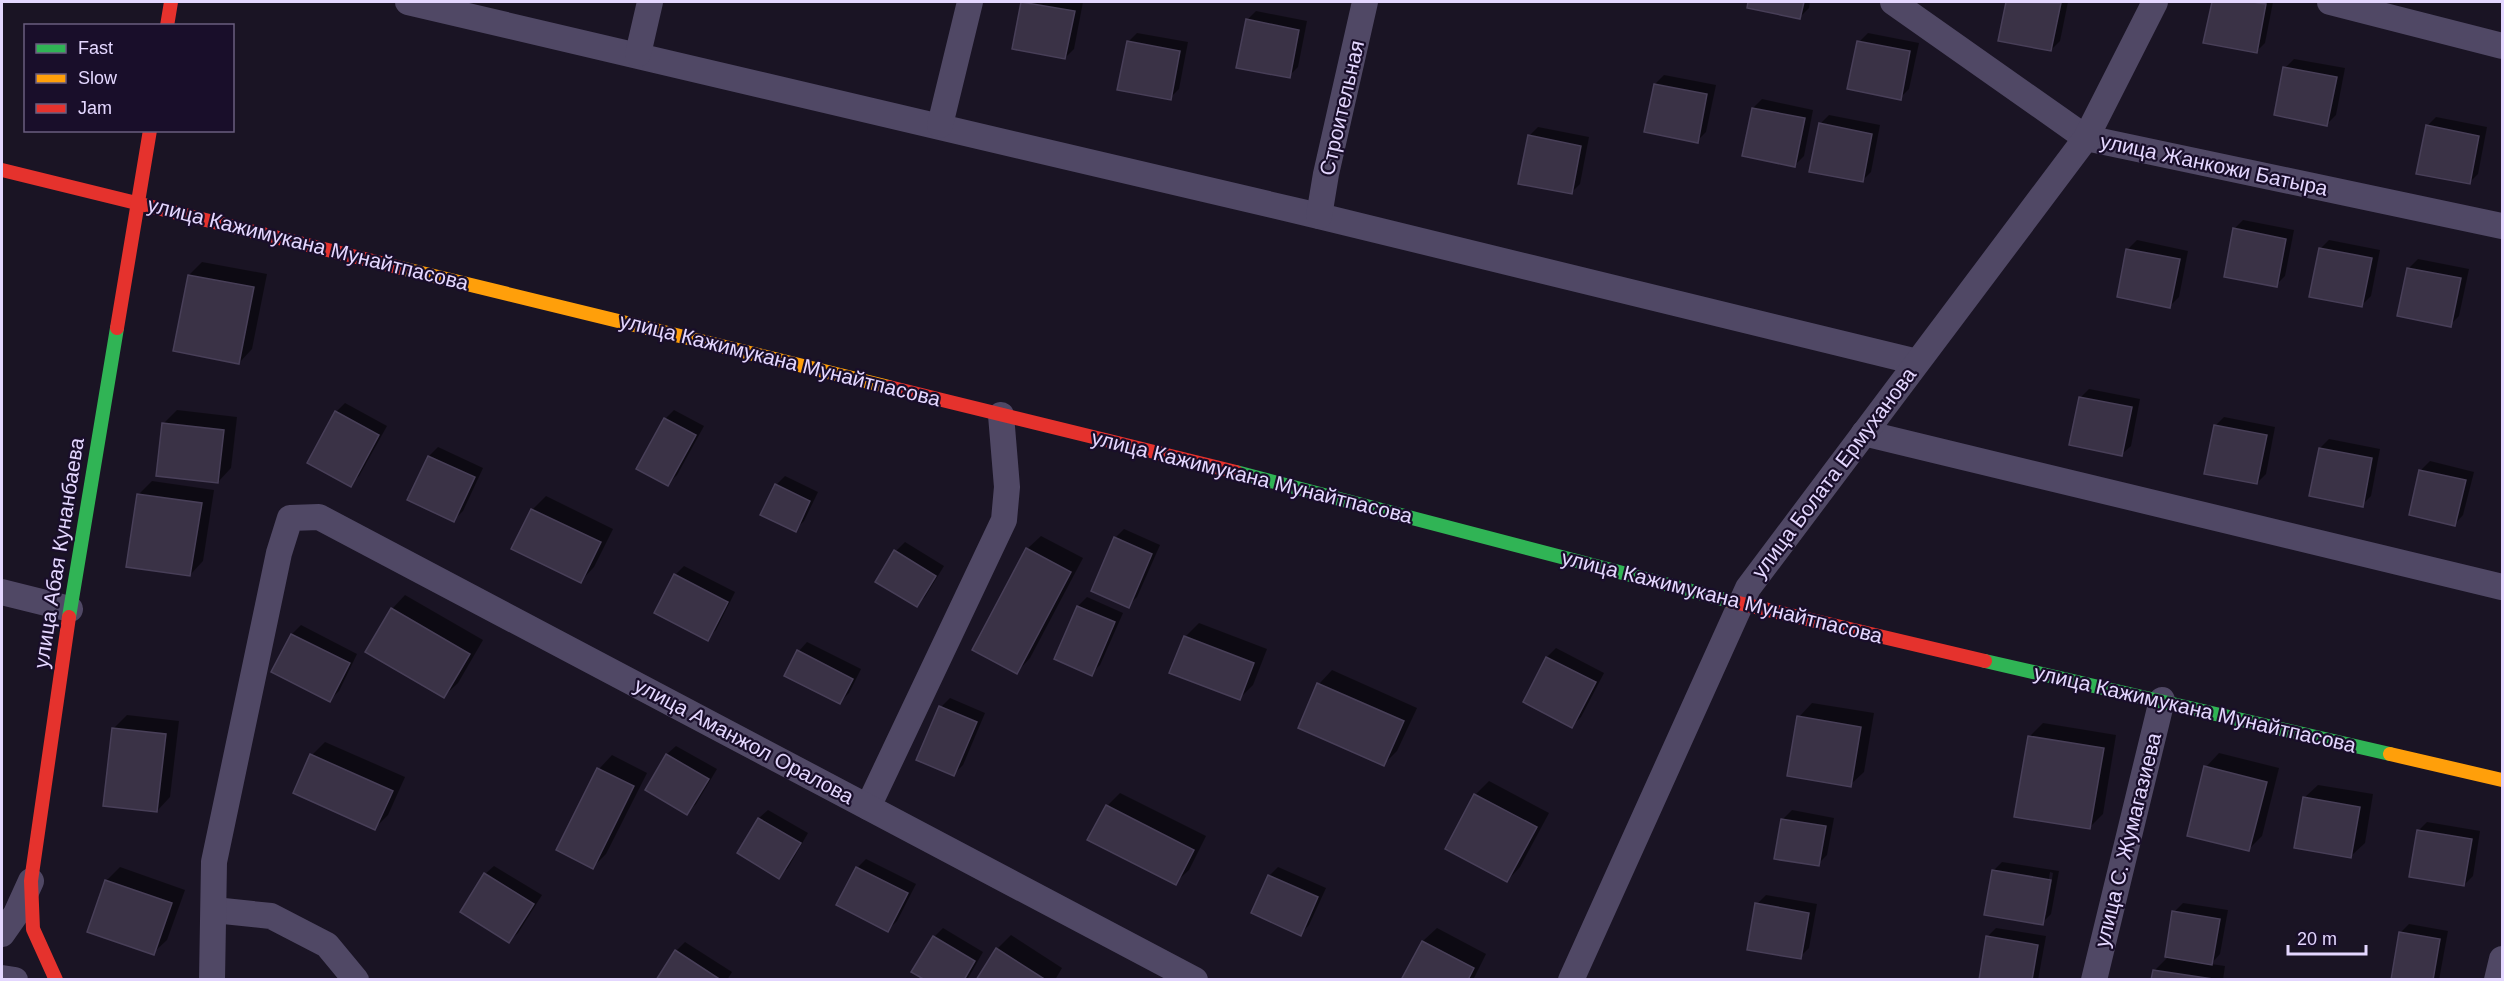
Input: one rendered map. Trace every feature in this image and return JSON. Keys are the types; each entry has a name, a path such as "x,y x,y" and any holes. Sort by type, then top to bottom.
{"street":[{"path":"167,24 171,2"},
{"path":"408,2 940,125 1917,362"},
{"path":"638,54 650,2"},
{"path":"940,125 970,2"},
{"name":"Строительная","path":"1319,216 1326,174 1365,2"},
{"name":"улица Жанкожи Батыра","path":"1893,2 2086,138 2502,226"},
{"name":"улица Болата Ермуханова","path":"1571,980 1748,588 2086,138 2155,2"},
{"path":"2330,2 2502,46"},
{"name":"улица Абая Кунанбаева","path":"56,980 33,929 31,881 70,609 150,132"},
{"name":"улица Кажимукана Мунайтпасова","path":"2,170 1312,491 1740,604 2502,780"},
{"path":"868,807 1004,520 1007,487 1001,415"},
{"path":"1864,433 2502,587"},
{"name":"улица Аманжол Оралова","path":"214,910 214,862 279,553 290,518 319,517 1195,980"},
{"path":"2,592 70,609"},
{"name":"улица С. Жумагазиева","path":"2094,980 2162,700"},
{"path":"2,934 16,914 31,881"},
{"path":"212,980 214,910 271,916 327,945 356,980"},
{"path":"2498,980 2502,959"},
{"path":"2,978 15,980"}],"building":[{"path":"1021,2 1075,11 1065,59 1012,49"},
{"path":"1748,2 1804,2 1800,19 1747,8"},
{"path":"2006,2 2061,3 2051,51 1998,41"},
{"path":"2212,2 2266,4 2257,53 2203,43"},
{"path":"1246,19 1299,30 1290,78 1236,68"},
{"path":"1127,41 1180,51 1171,100 1117,90"},
{"path":"1857,41 1910,51 1901,100 1847,89"},
{"path":"2283,67 2337,77 2327,126 2274,115"},
{"path":"1654,84 1707,94 1698,143 1644,132"},
{"path":"1752,108 1805,118 1795,167 1742,156"},
{"path":"1819,123 1872,134 1863,182 1809,172"},
{"path":"2426,125 2479,136 2470,184 2416,174"},
{"path":"1528,135 1581,146 1572,194 1518,184"},
{"path":"2233,228 2286,239 2277,287 2224,277"},
{"path":"2319,248 2372,258 2362,307 2309,297"},
{"path":"2126,249 2180,259 2170,308 2117,297"},
{"path":"2407,268 2461,278 2451,327 2397,316"},
{"path":"188,275 254,287 239,364 173,351"},
{"path":"2079,397 2132,407 2122,456 2069,445"},
{"path":"335,411 379,435 351,487 307,463"},
{"path":"664,418 696,435 668,486 636,469"},
{"path":"162,423 224,430 218,483 156,476"},
{"path":"2214,425 2267,435 2257,484 2204,474"},
{"path":"2319,448 2372,458 2363,507 2309,496"},
{"path":"428,456 475,477 454,522 407,500"},
{"path":"2419,470 2466,480 2455,526 2409,515"},
{"path":"775,484 810,501 796,532 760,515"},
{"path":"137,494 202,503 190,576 126,567"},
{"path":"531,509 601,542 581,583 511,549"},
{"path":"1114,537 1152,554 1129,608 1091,591"},
{"path":"1026,548 1071,572 1017,674 972,650"},
{"path":"894,550 936,576 917,607 875,582"},
{"path":"674,574 728,602 708,641 654,613"},
{"path":"1077,606 1115,622 1092,676 1054,659"},
{"path":"391,608 470,654 444,698 365,652"},
{"path":"291,634 350,663 330,702 271,672"},
{"path":"1184,636 1254,663 1240,700 1169,673"},
{"path":"797,650 853,679 840,704 784,676"},
{"path":"1546,657 1596,682 1572,728 1523,702"},
{"path":"1317,683 1404,721 1384,766 1298,728"},
{"path":"939,706 977,722 954,776 916,760"},
{"path":"1797,716 1861,727 1851,787 1787,776"},
{"path":"112,728 166,734 157,812 103,806"},
{"path":"2028,736 2104,748 2090,829 2014,817"},
{"path":"310,754 393,791 375,830 293,793"},
{"path":"666,754 709,779 687,815 645,790"},
{"path":"2204,766 2267,782 2249,851 2187,836"},
{"path":"597,768 634,786 593,869 556,850"},
{"path":"1474,794 1537,827 1507,882 1445,849"},
{"path":"2303,797 2360,807 2351,858 2294,848"},
{"path":"1106,805 1194,850 1176,885 1087,840"},
{"path":"758,818 801,843 779,879 737,853"},
{"path":"1781,819 1826,826 1819,866 1774,859"},
{"path":"2417,830 2472,839 2464,886 2409,877"},
{"path":"856,867 908,893 888,932 836,905"},
{"path":"1992,870 2051,880 2043,925 1984,915"},
{"path":"484,873 534,904 509,943 460,912"},
{"path":"1268,875 1318,897 1301,936 1251,913"},
{"path":"105,880 172,903 154,955 87,932"},
{"path":"1755,903 1809,913 1801,959 1747,950"},
{"path":"2172,911 2220,919 2212,965 2165,957"},
{"path":"2399,932 2440,939 2433,980 2391,980"},
{"path":"933,936 975,961 964,980 925,980 911,972"},
{"path":"1986,936 2038,945 2032,980 1979,980"},
{"path":"1422,941 1474,968 1468,980 1401,980"},
{"path":"996,948 1046,980 976,980"},
{"path":"675,950 721,980 656,980"},
{"path":"2153,970 2213,979 2151,980"}],"traffic: fast":[{"path":"69,617 117,328"},
{"path":"1236,472 1730,601"},
{"path":"1985,661 2390,754"}],"traffic: slow":[{"path":"401,268 889,387"},
{"path":"2390,754 2502,780"}],"traffic: jam":[{"path":"167,24 171,2"},
{"path":"117,328 150,132"},
{"path":"2,170 401,268"},
{"path":"889,387 1236,472"},
{"path":"1730,601 1985,661"},
{"path":"56,980 33,929 31,881 69,617"}]}
